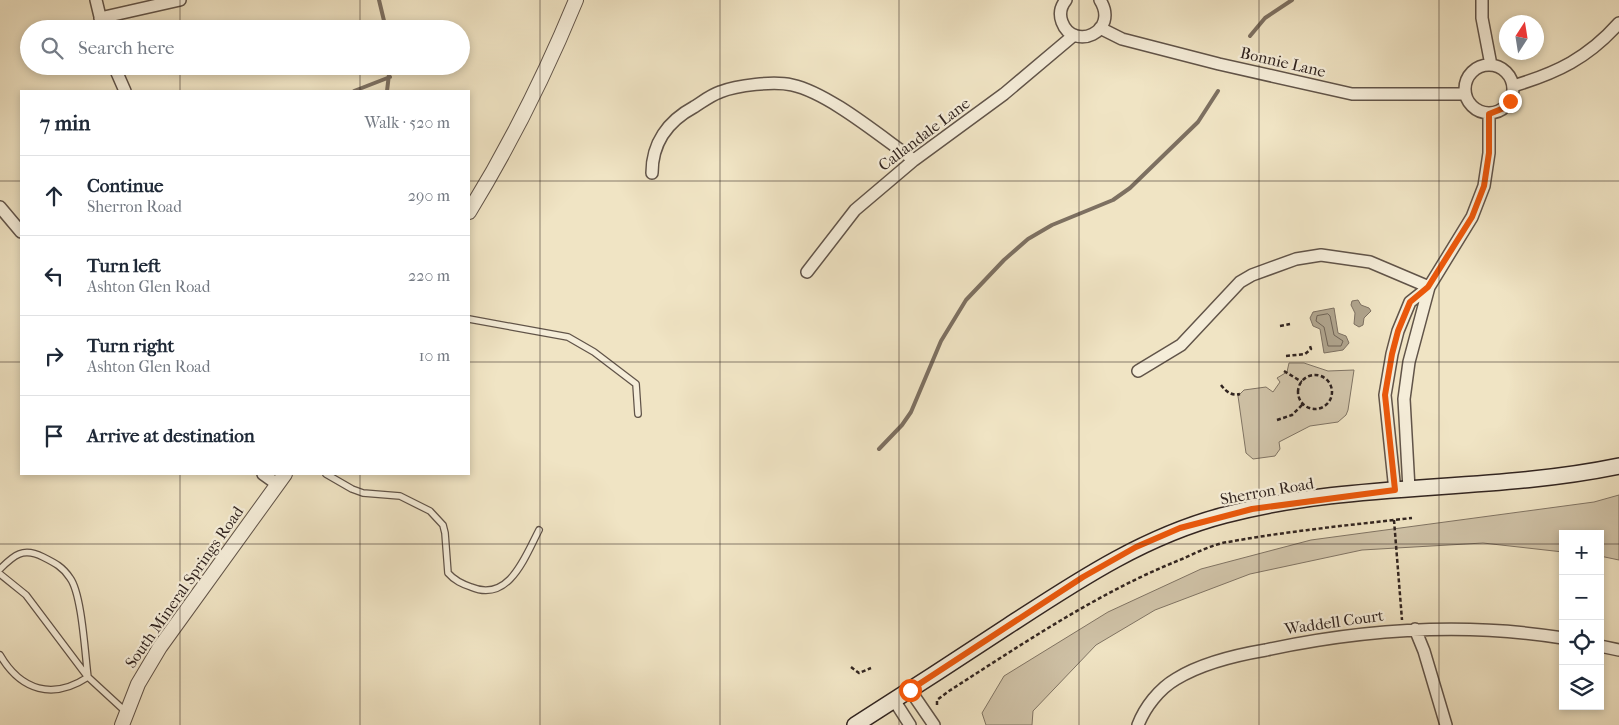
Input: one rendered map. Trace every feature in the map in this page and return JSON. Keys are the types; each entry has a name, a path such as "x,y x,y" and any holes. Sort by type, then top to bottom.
{"main road":[{"name":"Sherron Road","path":"856,725 1083,577 1136,547 1180,528 1252,509 1402,490 1530,479 1619,466"}],"street":[{"path":"96,0 101,20"},
{"path":"112,20 180,0"},
{"path":"470,210 502,156 551,60 576,0"},
{"path":"1062,1 1060,11 1063,25 1074,35 1088,36 1100,28 1106,14 1100,0"},
{"path":"1482,0 1482,18 1491,65"},
{"path":"1513,86 1543,78 1569,65 1601,43 1619,23"},
{"name":"Bonnie Lane","path":"1100,28 1122,39 1210,62 1352,94 1465,94"},
{"name":"Callandale Lane","path":"807,272 855,210 914,160 1004,94 1074,35"},
{"path":"1491,65 1505,71 1513,86 1510,101 1504,108 1489,114 1473,108 1465,94 1465,82 1469,75 1475,69 1491,65"},
{"path":"118,75 125,90"},
{"path":"652,173 652,159 657,143 676,117 720,92 760,84 792,85 826,99 914,160"},
{"path":"1402,490 1404,399 1409,362 1428,287 1472,217 1484,186 1489,153 1489,114"},
{"path":"0,207 20,231"},
{"path":"1138,371 1181,345 1240,282 1252,275 1296,259 1322,256 1370,262 1428,287"},
{"path":"1402,490 1385,395 1387,376 1398,331 1410,302 1428,287"},
{"path":"267,475 281,479"},
{"name":"South Mineral Springs Road","path":"124,721 138,684 160,647 281,479"},
{"name":"Waddell Court","path":"1138,725 1149,704 1161,690 1176,679 1242,654 1295,643 1403,629 1457,628 1505,630 1559,637"},
{"path":"1415,629 1424,651 1446,725"},
{"path":"1604,647 1619,650"},
{"path":"910,690 934,725"},
{"path":"894,700 910,725"}],"lane":[{"path":"470,319 551,333 578,342 636,384 638,414"},
{"path":"328,475 363,493 400,496 430,511 443,525 448,573 459,583 474,589 492,590 508,582 514,575 539,530"},
{"path":"0,569 15,555 33,552 59,564 72,580 78,601 88,677"},
{"path":"0,574 26,595 124,721"},
{"path":"0,655 7,667 32,688 62,690 88,677"}],"path":[{"path":"1280,326 1290,324"},
{"path":"1286,356 1305,354 1311,349 1310,346"},
{"path":"1284,371 1302,382"},
{"path":"1315,375 1326,378 1331,382 1332,393 1330,403 1319,408 1308,407 1303,404 1298,394 1302,382 1315,375"},
{"path":"1221,385 1226,392 1234,395 1240,394"},
{"path":"1277,420 1292,415 1303,404"},
{"path":"936,705 937,700 949,691 1062,620 1170,564 1227,542 1302,530 1412,518"},
{"path":"1394,520 1403,629"},
{"path":"851,667 859,673 870,668"}],"shaded area":[{"path":"1289,363 1304,363 1328,371 1354,370 1348,410 1346,415 1338,422 1310,426 1279,442 1280,449 1275,456 1253,459 1246,453 1238,396 1244,390 1266,387 1273,392 1280,382 1277,378 1287,372"},
{"path":"1619,495 1619,560 1604,557 1604,530 1559,530 1559,552 1483,543 1362,550 1250,574 1155,610 1096,645 1033,711 1032,725 986,725 982,713 1004,676 1108,612 1201,569 1311,540 1594,502"}],"water":[{"path":"1358,300 1361,305 1369,308 1371,311 1364,318 1363,325 1359,327 1354,324 1355,313 1351,305 1352,301"},
{"path":"1334,308 1338,333 1346,336 1349,343 1343,350 1324,353 1320,329 1313,326 1310,318 1313,312"}],"waterway":[{"path":"379,0 384,20"},
{"path":"1250,36 1265,18 1292,0"},
{"path":"387,90 389,75"},
{"path":"357,90 390,77"},
{"path":"879,449 902,425 911,412 941,341 966,300 1004,260 1028,239 1052,225 1113,200 1130,188 1198,122 1218,91"}],"route":[{"path":"910,690 1083,577 1136,547 1180,528 1252,509 1299,501 1395,490 1385,395 1387,376 1398,331 1410,302 1428,287 1472,217 1484,186 1489,153 1489,114 1504,108 1510,101"}]}
